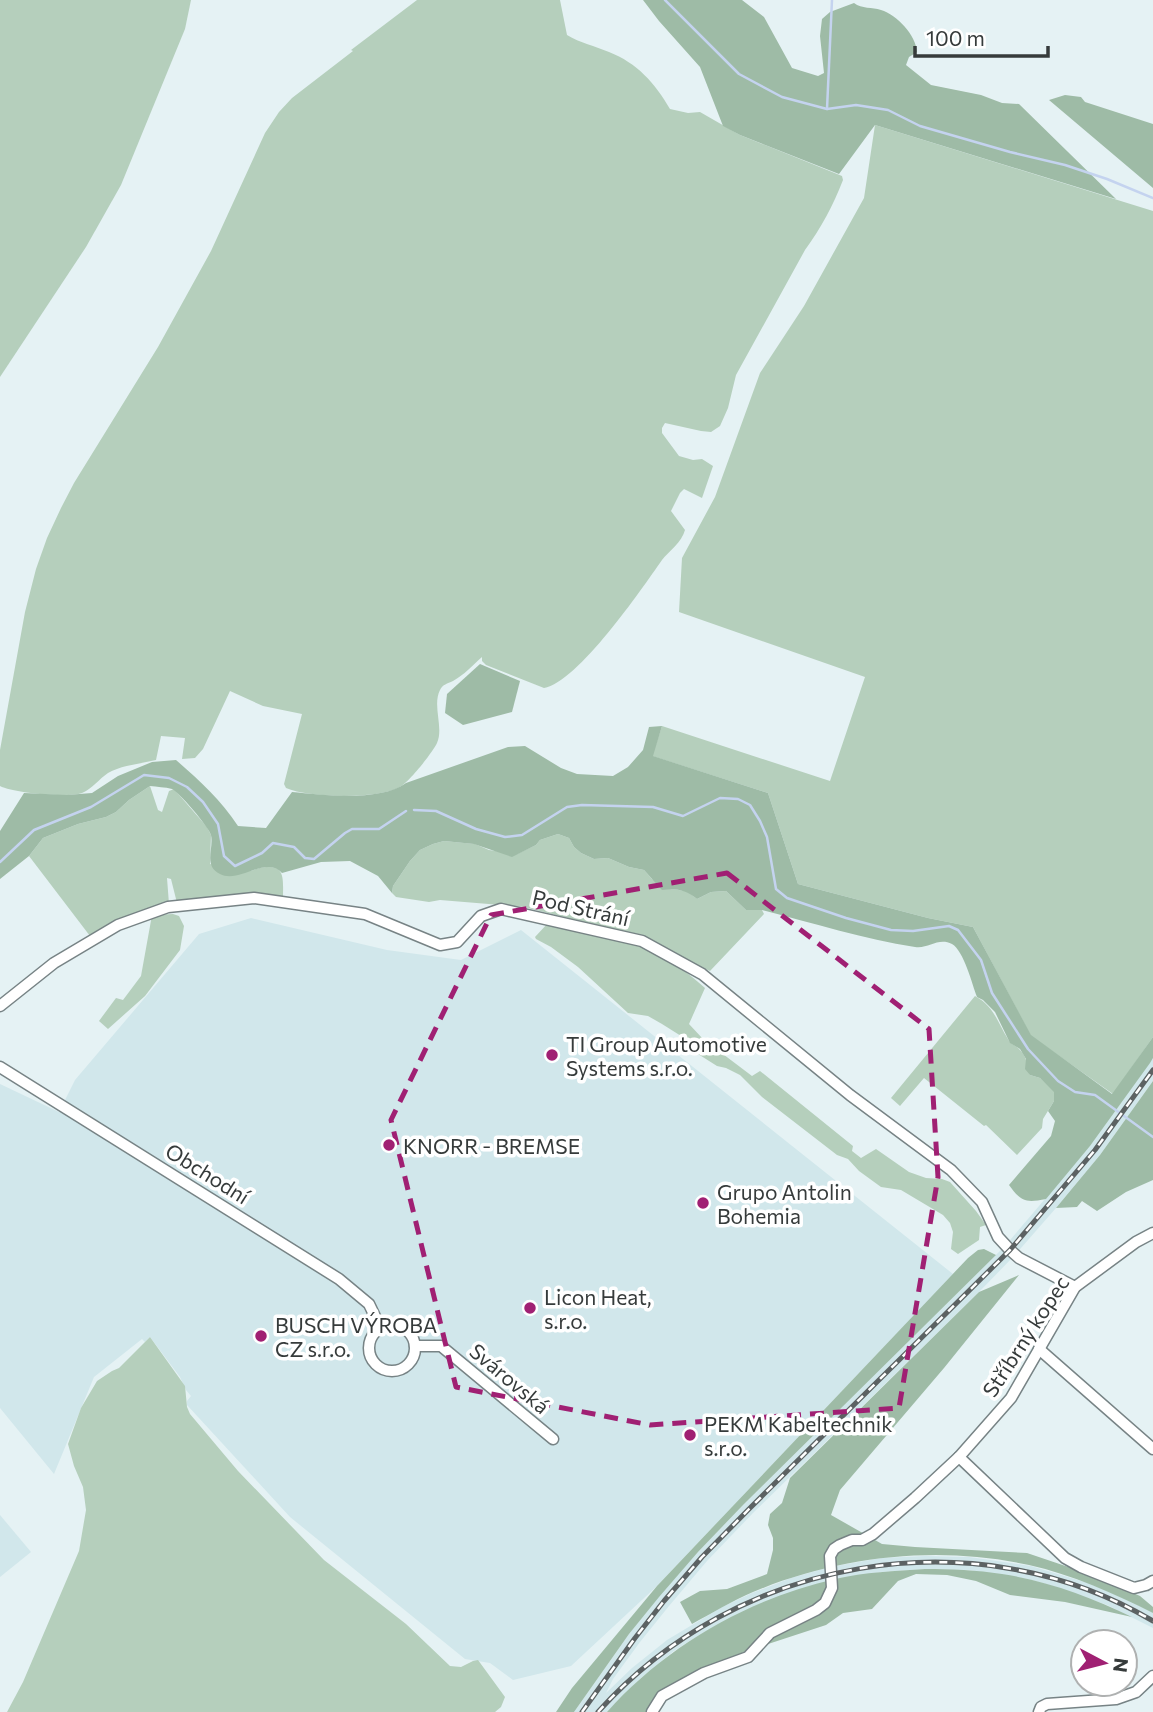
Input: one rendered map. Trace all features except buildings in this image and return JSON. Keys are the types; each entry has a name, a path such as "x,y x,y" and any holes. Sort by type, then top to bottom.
{"street":[{"name":"Pod Strání","path":"0,1006 54,963 118,925 168,907 254,898 365,914 440,945 457,942 481,916 501,909 642,941 702,974 850,1095 951,1170 982,1202 998,1237 1010,1250 1019,1258 1075,1287"},
{"name":"Obchodní","path":"0,1067 339,1279 369,1304 380,1327"},
{"name":"Stříbrný kopec","path":"652,1712 662,1696 705,1673 748,1657 770,1633 825,1603 832,1588 831,1556 834,1549 873,1534 959,1457 1012,1398 1075,1287 1136,1242 1153,1233"},
{"path":"396,1324 412,1336 414,1355 404,1368 387,1371 373,1362 368,1344 380,1327 396,1324"},
{"name":"Svárovská","path":"415,1346 442,1346 553,1439"},
{"path":"1040,1349 1153,1449"},
{"path":"959,1457 1065,1558 1134,1588 1153,1581"},
{"path":"1039,1712 1041,1707 1047,1704 1116,1699 1136,1692 1153,1676"}],"highlighted area":[{"path":"727,873 929,1029 938,1177 899,1408 650,1425 456,1387 391,1120 491,915"}],"shaded area":[{"path":"251,918 387,950 461,960 521,930 953,1274 657,1586 571,1666 513,1680 490,1663 465,1659 290,1517 187,1405 191,1396 150,1337 145,1342 142,1339 94,1377 54,1474 0,1408 0,1084 59,1112 75,1080 199,934"},
{"path":"1153,1058 1153,1081 1100,1155 1056,1208 979,1292 707,1561 640,1642 606,1693 667,1640 722,1607 791,1578 830,1567 881,1558 969,1557 1031,1566 1088,1583 1150,1611 1153,1613 1153,1628 1107,1605 1028,1579 968,1570 882,1572 833,1580 758,1605 674,1651 641,1678 607,1712 574,1712 629,1634 698,1552 1005,1246 1090,1146"},
{"path":"0,1515 31,1552 0,1577"}],"green space":[{"path":"0,0 191,0 185,29 121,185 86,247 0,377"},
{"path":"417,0 560,0 567,35 609,52 637,68 651,82 670,109 688,113 700,112 740,135 842,176 843,180 826,216 736,375 728,408 720,426 711,432 665,423 662,428 662,433 679,456 693,460 702,459 713,466 702,498 684,489 671,511 685,530 683,534 608,633 574,670 558,682 544,688 486,665 482,657 461,676 442,686 437,703 437,743 402,786 388,792 342,796 310,794 286,788 284,784 302,714 263,706 230,691 203,749 195,758 182,759 185,738 161,736 156,760 113,770 82,793 41,794 0,786 0,750 25,612 47,538 74,483 158,347 211,251 265,133 279,112 292,98 353,51 351,50"},
{"path":"643,0 742,0 764,17 792,68 818,76 824,73 820,36 822,19 830,12 854,3 878,9 905,26 917,52 909,57 906,65 931,85 981,95 1002,103 1019,104 1116,199 875,125 839,174 740,135 723,126 700,67"},
{"path":"1065,95 1081,97 1085,102 1153,124 1153,188 1049,100"},
{"path":"875,125 1153,211 1153,1037 1113,1094 1031,1036 973,927 798,884 768,793 652,756 662,726 830,781 865,677 679,612 682,558 715,497 760,373 804,306 864,198"},
{"path":"480,664 520,681 512,712 463,725 445,713 447,694"},
{"path":"662,726 653,756 768,793 798,884 973,927 1031,1035 1112,1094 1153,1037 1153,1058 1150,1063 1090,1146 1046,1199 1024,1200 1009,1185 1051,1136 1055,1121 1048,1111 1054,1101 1054,1092 1040,1078 1030,1075 1025,1069 1026,1059 1020,1049 1010,1043 995,1012 977,997 960,953 947,942 920,947 896,944 762,910 746,910 726,891 711,892 697,899 681,890 662,890 644,870 608,858 594,859 581,853 569,838 558,834 540,840 536,845 512,857 474,844 444,841 433,844 420,850 410,861 393,886 392,893 378,876 350,861 321,862 282,873 276,868 268,867 227,876 215,871 212,866 211,835 193,810 172,789 150,786 106,817 78,824 43,838 29,856 0,879 0,831 24,793 92,793 118,776 152,762 176,760 209,791 238,826 266,828 292,792 351,796 382,793 508,747 525,746 561,768 577,774 613,776 628,767 643,750 649,727"},
{"path":"150,786 158,810 162,812 169,791 174,789 207,827 211,835 210,864 243,871 274,868 283,878 283,898 177,903 171,879 167,878 169,904 143,910 90,936 29,856 43,838 78,824 106,817"},
{"path":"558,834 569,838 581,853 594,859 608,858 644,870 652,879 670,889 687,891 697,899 711,892 726,891 746,910 762,910 764,914 710,971 655,943 616,930 524,907 440,900 429,902 396,897 392,893 393,886 410,861 420,850 433,844 444,841 475,844 489,850 517,854 536,845 540,840"},
{"path":"152,915 179,916 184,926 180,950 145,996 108,1029 99,1021 116,998 123,1000 141,976"},
{"path":"548,923 637,945 681,969 705,988 689,1024 703,1039 752,1076 760,1071 853,1146 852,1151 861,1158 876,1149 909,1172 950,1182 986,1225 980,1227 979,1240 958,1254 951,1249 953,1232 943,1215 901,1190 881,1187 848,1159 837,1155 762,1097 740,1075 717,1066 698,1054 689,1041 648,1016 628,1013 578,967 536,939"},
{"path":"975,996 991,1010 1009,1041 1022,1053 1030,1075 1040,1078 1055,1092 1054,1101 1043,1119 1042,1128 1017,1155 986,1125 924,1078 900,1106 891,1098"},
{"path":"1153,1081 1153,1180 1126,1192 1097,1211 1082,1201 1077,1207 1056,1208 1100,1155"},
{"path":"984,1249 996,1255 698,1552 629,1634 574,1712 556,1712 572,1688 657,1586 968,1258"},
{"path":"1019,1275 840,1490 831,1515 882,1544 1027,1553 1095,1576 1140,1596 1153,1607 1153,1613 1092,1585 1045,1569 994,1559 924,1555 854,1562 786,1580 745,1596 692,1624 680,1602 700,1591 727,1589 767,1574 773,1550 773,1538 768,1525 770,1514 782,1503 790,1478 979,1292"},
{"path":"150,1337 185,1386 190,1414 238,1471 324,1560 406,1624 450,1666 461,1667 478,1660 505,1697 501,1707 495,1712 7,1712 23,1682 79,1551 86,1510 83,1487 68,1444 81,1408 97,1381 119,1368"},
{"path":"925,1569 1002,1574 1036,1581 1085,1596 1132,1617 1065,1602 1010,1595 976,1581 947,1575 916,1574 898,1581 872,1609 843,1613 826,1625 744,1652 663,1689 646,1712 607,1712 655,1666 682,1646 740,1612 771,1599 835,1579 869,1573"}],"waterway":[{"path":"665,0 739,74 782,97 827,109 856,105 888,110 920,126 1065,165 1153,198"},
{"path":"827,109 832,0"},
{"path":"0,862 34,830 91,807 144,775 169,778 187,787 203,802 218,824 224,856 235,866 262,853 273,843 294,847 305,858 314,859 352,829 379,829 406,811"},
{"path":"414,810 436,811 476,829 505,837 522,835 567,807 653,807 683,816 720,798 738,799 750,805 760,821 767,837 776,889 787,898 891,930 913,931 949,926 958,930 981,960 992,993 1028,1049 1058,1081 1075,1092 1095,1095 1153,1137"}],"railway":[{"path":"582,1712 635,1638 702,1557 1010,1250 1095,1150 1153,1070"},
{"path":"598,1712 654,1659 717,1618 787,1587 859,1569 934,1562 1009,1568 1083,1588 1153,1621"}],"place":[{"name":"TI Group Automotive Systems s.r.o.","path":"552,1055"},
{"name":"KNORR - BREMSE","path":"389,1145"},
{"name":"Grupo Antolin Bohemia","path":"703,1203"},
{"name":"Licon Heat, s.r.o.","path":"530,1308"},
{"name":"BUSCH VÝROBA CZ s.r.o.","path":"261,1336"},
{"name":"PEKM Kabeltechnik s.r.o.","path":"690,1435"}]}
